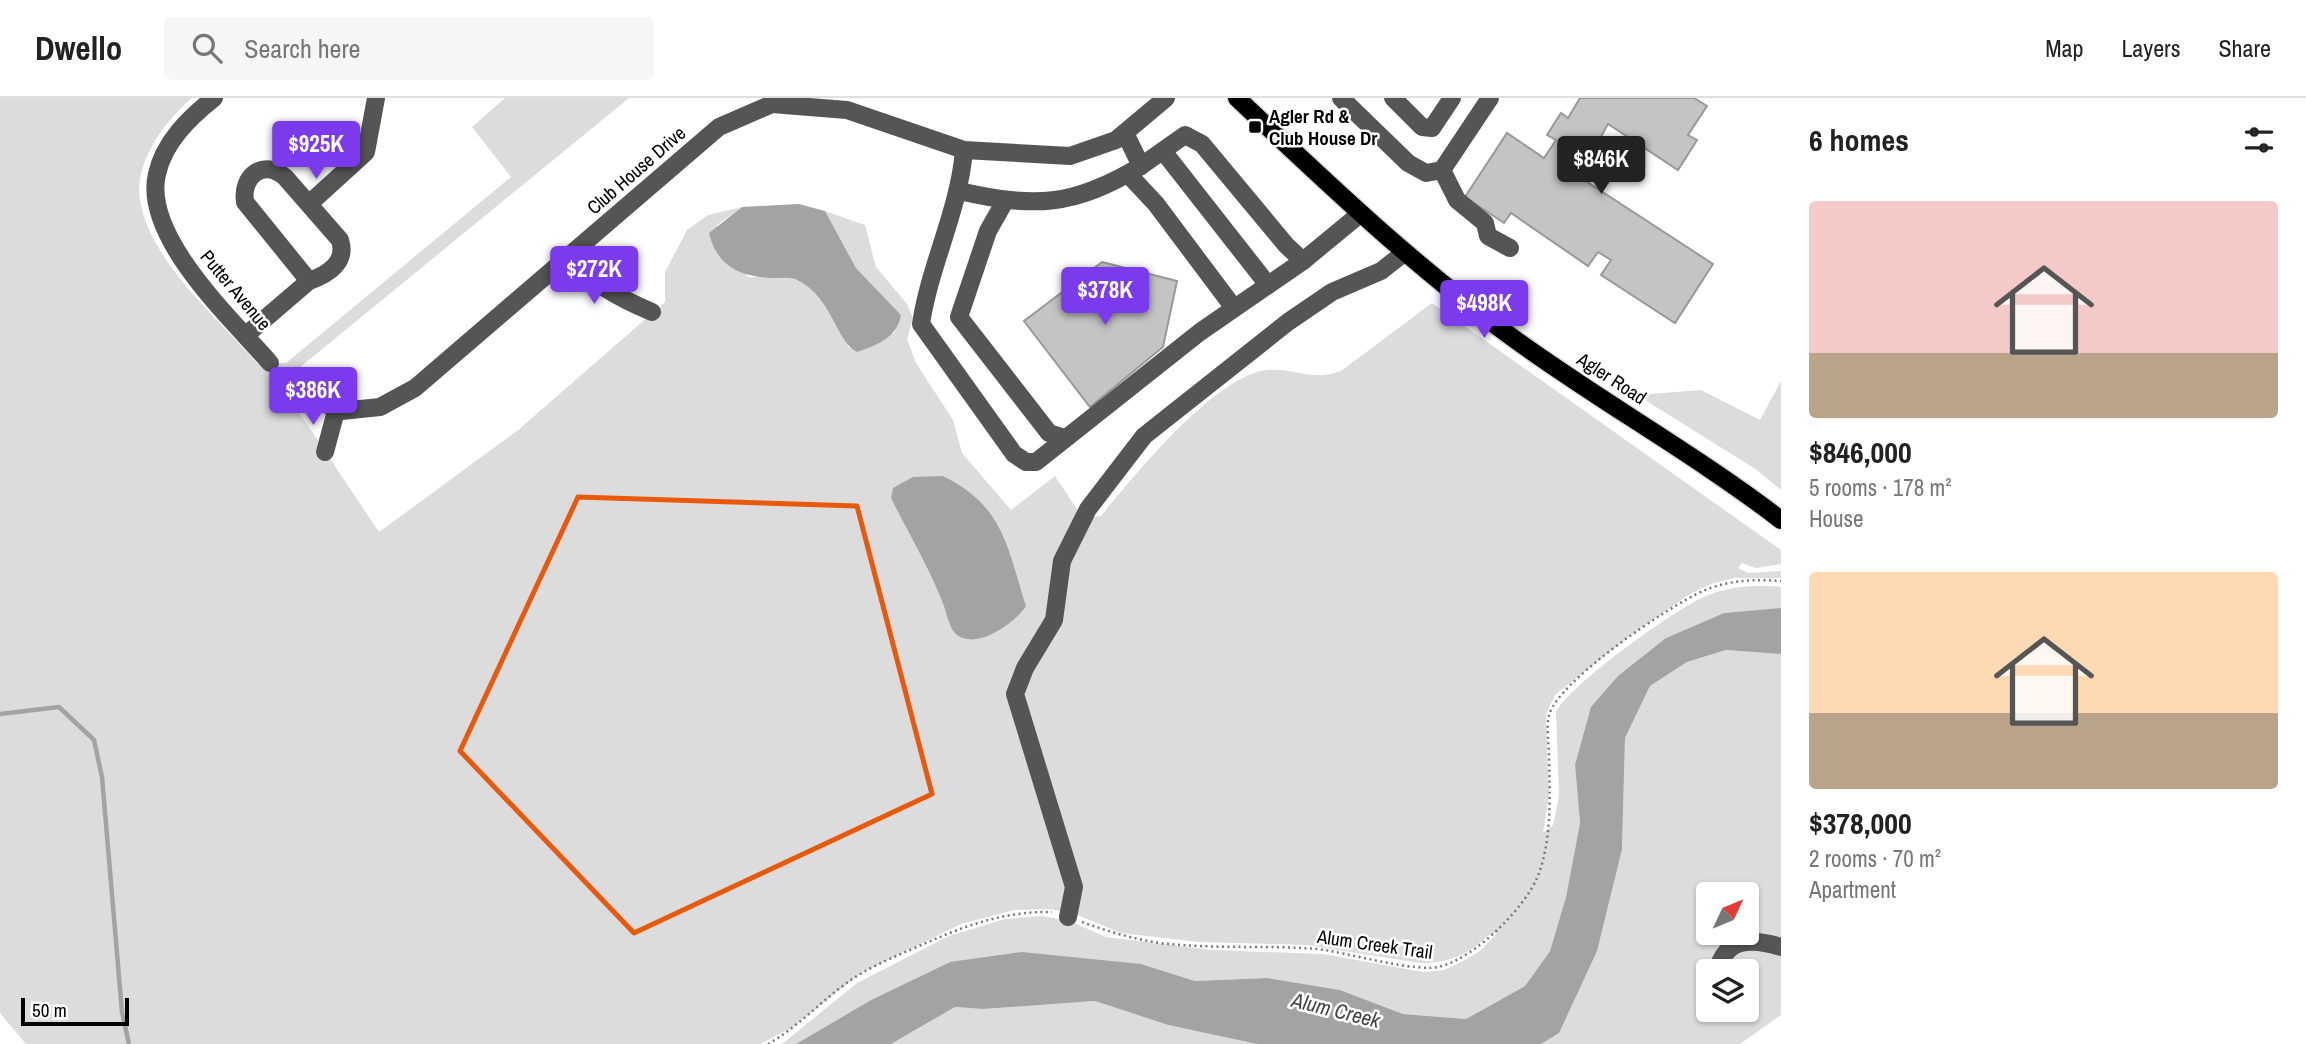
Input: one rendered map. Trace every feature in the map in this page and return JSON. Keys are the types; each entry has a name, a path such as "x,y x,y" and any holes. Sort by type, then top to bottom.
{"main road":[{"name":"Agler Road","path":"1237,98 1404,253 1516,340 1728,479 1781,520"}],"street":[{"name":"Putter Avenue","path":"214,98 193,115 170,142 156,176 158,215 188,268 271,363"},
{"path":"310,203 366,152 376,98"},
{"name":"Club House Drive","path":"336,411 380,407 415,388 719,127 772,104 847,110 964,150 1070,156 1116,140 1167,98"},
{"path":"1341,98 1408,163 1426,173 1442,170 1490,98"},
{"path":"1399,100 1422,127 1432,128 1452,98"},
{"path":"1125,133 1135,170 1156,204 1234,309"},
{"path":"959,191 1005,201 1054,203 1135,170 1185,135 1202,144 1303,261"},
{"path":"964,150 959,191 924,302 921,324 1013,454 1026,462 1036,462 1234,309 1303,261 1360,214"},
{"path":"1163,151 1268,285"},
{"path":"246,335 309,281 322,277 340,261 344,250 340,240 310,203 276,169 265,168 254,172 244,192 251,211 309,281"},
{"path":"1442,170 1457,200 1485,223 1488,236 1510,248"},
{"path":"1005,201 988,231 959,317 1049,433 1065,438"},
{"path":"1068,917 1074,887 1015,694 1025,668 1054,620 1062,561 1088,509 1144,436 1288,323 1332,292 1381,271 1404,253"},
{"path":"569,255 583,272 611,294 652,312"},
{"path":"292,388 336,411 325,452"},
{"path":"1722,959 1732,945 1744,942 1781,947"}],"path":[{"name":"Alum Creek Trail","path":"768,1044 787,1033 849,981 972,923 1014,913 1052,912 1121,935 1169,944 1317,949 1416,966 1440,967 1468,955 1498,929 1537,878 1544,851 1550,791 1549,717 1556,699 1572,682 1643,627 1702,591 1731,582 1781,581"}],"highlighted area":[{"path":"578,497 857,506 932,794 634,933 460,751"}],"shaded area":[{"path":"0,98 192,98 172,118 154,143 142,171 140,200 146,222 171,267 258,364 286,363 511,177 472,127 505,98 629,98 277,386 294,405 379,532 517,431 665,302 665,272 687,230 708,215 742,207 717,225 748,277 794,279 813,290 828,308 849,348 894,333 901,315 856,268 825,211 865,225 876,267 907,304 913,318 907,339 916,363 953,420 962,453 1011,510 1055,476 1083,518 1101,516 1177,430 1225,389 1247,376 1268,370 1313,375 1341,371 1432,303 1781,550 1781,564 1756,568 1742,563 1738,568 1748,573 1781,571 1781,578 1735,578 1711,584 1690,594 1631,635 1555,695 1546,714 1549,796 1543,833 1553,825 1559,796 1556,712 1565,700 1603,665 1696,601 1737,587 1781,587 1781,608 1724,613 1666,638 1575,765 1580,823 1566,897 1550,951 1525,986 1466,1019 1403,1014 1340,990 1267,978 1195,981 1141,964 950,962 871,1000 796,1044 782,1044 857,983 949,936 1005,919 1041,916 1070,921 1106,937 1213,950 1323,954 1423,972 1444,970 1461,962 1480,951 1497,933 1490,934 1475,947 1458,956 1440,962 1420,963 1307,945 1198,942 1121,933 1075,914 1050,909 1015,910 961,924 861,973 793,1027 760,1044 26,1044 0,1013","holes":["943,476 979,500 1000,529 1026,606 955,634 938,589"]},
{"path":"1781,381 1781,490 1757,470 1637,395 1701,390 1760,420"},
{"path":"1726,650 1781,654 1781,1015 1740,1044 1541,1044 1559,1033 1622,849 1625,738 1650,686 1687,662"},
{"path":"1095,1001 1168,1025 1257,1044 891,1044 955,1007 983,1009"}],"water":[{"path":"799,204 825,211 856,268 901,315 895,330 885,340 857,352 843,338 826,307 808,287 793,278 761,277 741,272 724,262 713,245 709,233 742,207"},
{"path":"943,476 963,488 991,514 1007,546 1026,606 1005,627 985,637 965,639 952,630 932,579 891,498 893,488 913,477"},
{"name":"Alum Creek","path":"1781,608 1781,654 1726,650 1687,662 1650,686 1625,738 1622,849 1597,951 1559,1033 1541,1044 1257,1044 1168,1025 1095,1001 983,1009 955,1007 891,1044 796,1044 871,1000 950,962 1022,952 1141,964 1195,981 1267,978 1340,990 1403,1014 1466,1019 1525,986 1550,951 1566,897 1580,823 1575,765 1591,707 1618,676 1666,638 1724,613"}],"building":[{"path":"1580,98 1694,98 1707,106 1688,135 1697,140 1678,170 1608,124 1587,162 1584,160 1575,174 1713,264 1675,323 1601,275 1611,260 1598,252 1588,266 1511,213 1504,223 1465,197 1507,133 1544,158 1556,140 1547,135 1561,113 1568,118"},
{"path":"1102,262 1177,281 1163,347 1090,407 1024,321"}],"waterway":[{"path":"0,714 59,707 94,740 102,777 122,1012 129,1044"}],"place":[{"name":"Agler Rd & Club House Dr","path":"1255,127"}]}
